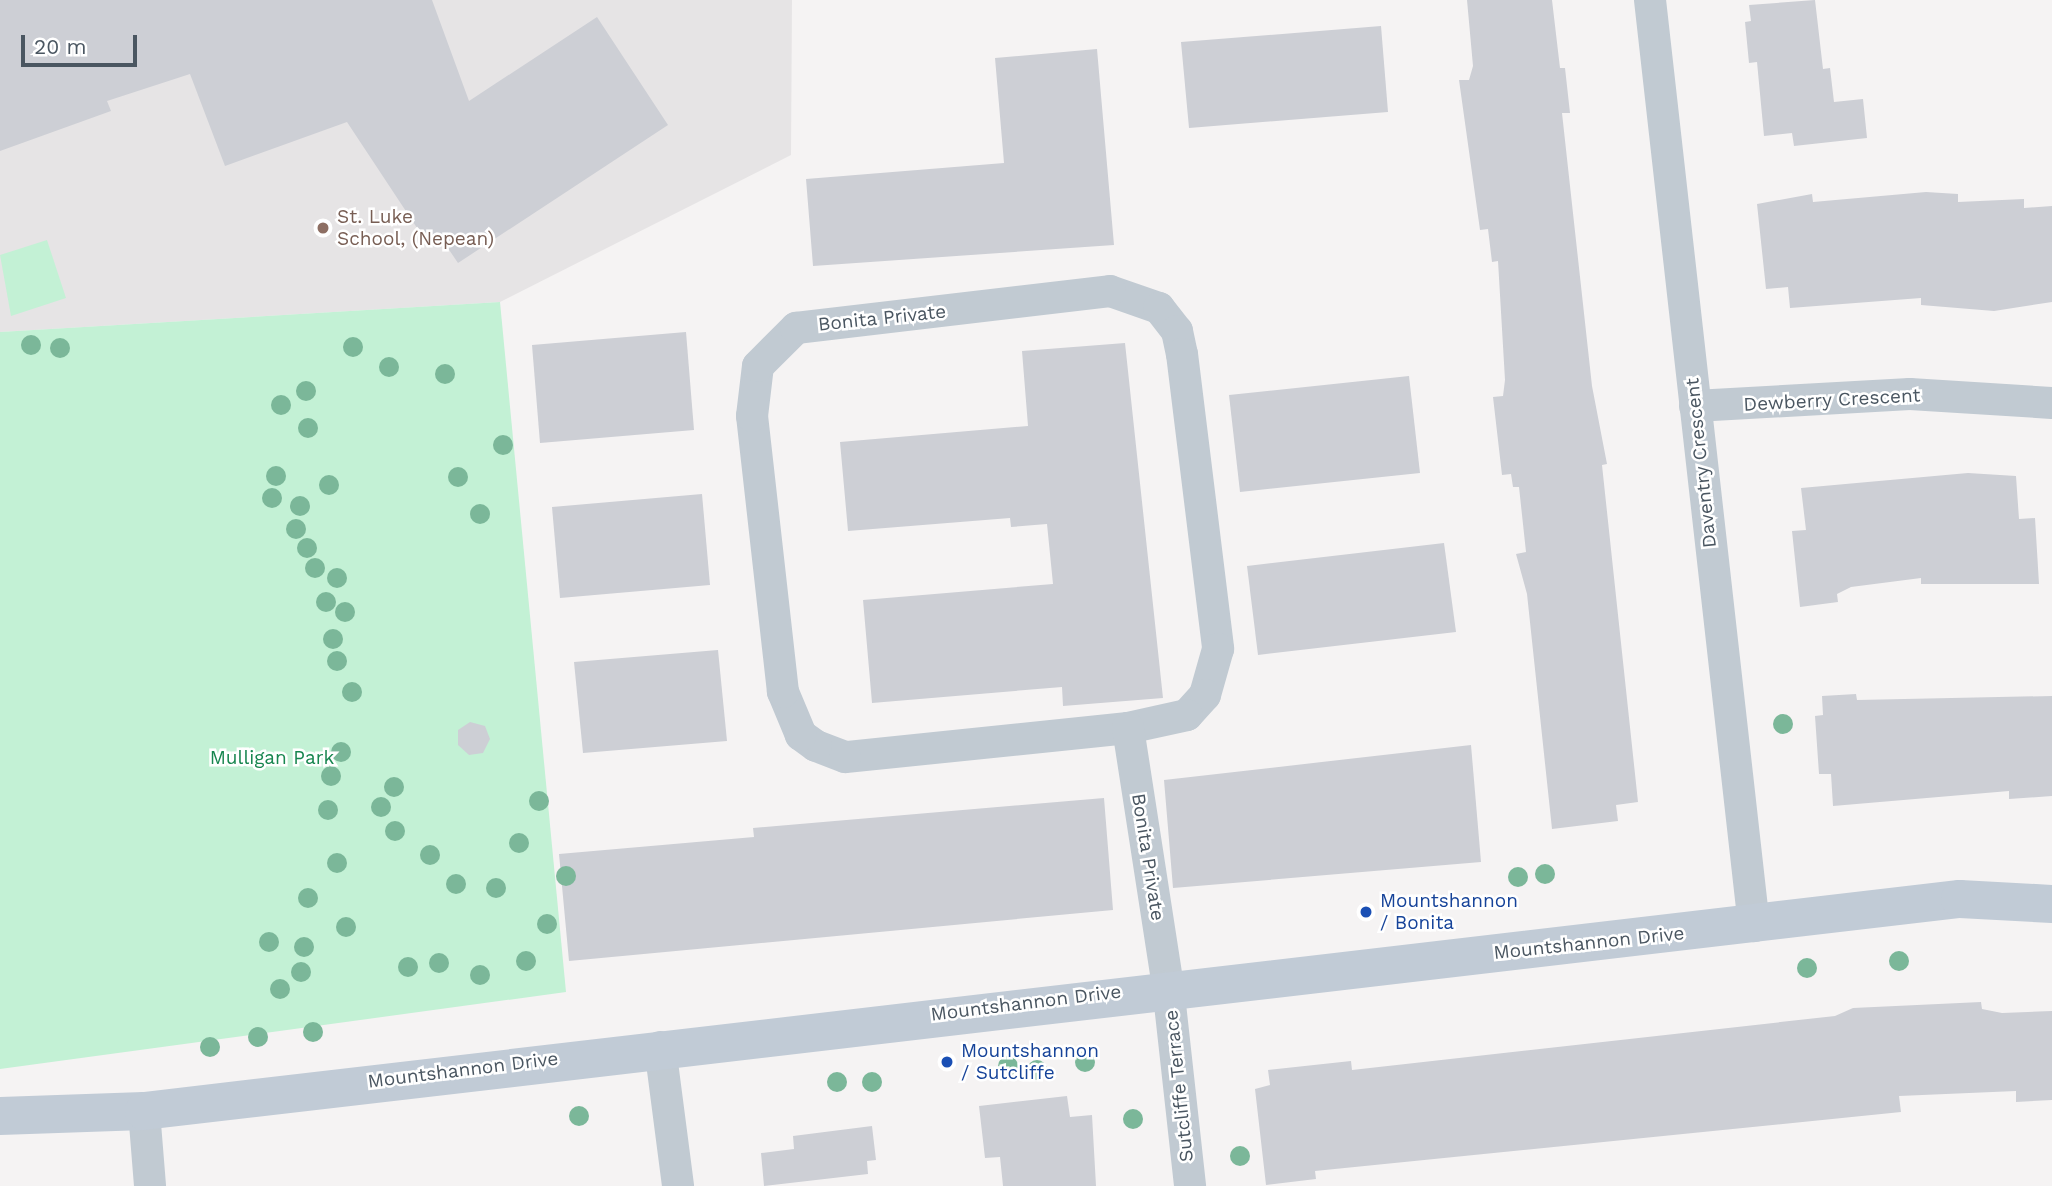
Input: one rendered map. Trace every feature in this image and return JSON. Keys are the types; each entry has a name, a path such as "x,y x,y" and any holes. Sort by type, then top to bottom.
{"street":[{"name":"Daventry Crescent","path":"1650,0 1754,926"},
{"name":"Bonita Private","path":"1110,291 1160,308 1177,331 1182,354 1218,649 1215,676 1187,715 1128,728 845,757 801,735 783,692 752,416 752,383 773,344 796,328 817,324 1110,291"},
{"name":"Dewberry Crescent","path":"1695,406 1910,394 2052,403"},
{"name":"Bonita Private","path":"1128,728 1168,986"},
{"name":"Mountshannon Drive","path":"0,1116 144,1111 1168,986 1754,926 1959,899 2052,904"},
{"name":"Sutcliffe Terrace","path":"1168,986 1190,1186"},
{"path":"660,1047 678,1186"},
{"path":"144,1111 150,1186"}],"shaded area":[{"name":"St. Luke School, (Nepean)","path":"0,0 792,0 791,155 500,302 0,332"}],"green space":[{"path":"47,240 66,298 11,316 0,255"},
{"name":"Mulligan Park","path":"500,302 566,992 0,1069 0,332"}],"building":[{"path":"0,0 432,0 469,101 597,17 668,125 458,263 437,232 425,240 347,122 225,166 190,74 107,101 111,111 0,151"},
{"path":"1467,0 1552,0 1560,68 1565,68 1570,113 1562,113 1592,386 1607,464 1602,465 1638,802 1616,805 1618,821 1552,829 1527,594 1516,554 1526,552 1519,487 1513,487 1511,474 1502,475 1493,397 1503,396 1505,380 1498,261 1492,262 1488,229 1480,230 1459,80 1469,80 1473,66"},
{"path":"1815,0 1823,69 1830,68 1834,102 1863,99 1867,138 1794,146 1792,133 1764,136 1757,62 1749,63 1745,22 1751,21 1749,5"},
{"path":"1381,26 1388,112 1189,128 1181,42"},
{"path":"1097,49 1114,245 813,266 806,179 1004,163 995,58"},
{"path":"1926,192 1958,194 1958,202 2024,199 2024,208 2052,206 2052,302 1994,311 1921,305 1921,298 1790,308 1788,287 1766,289 1757,204 1812,194 1813,202"},
{"path":"686,332 694,430 540,443 532,345"},
{"path":"1125,343 1163,698 1063,706 1062,687 872,703 863,600 1053,584 1047,524 1011,527 1010,518 848,531 840,442 1028,426 1022,351"},
{"path":"1409,376 1420,473 1240,492 1229,395"},
{"path":"1968,473 2016,476 2019,519 2035,518 2039,584 1921,584 1921,578 1851,587 1837,594 1838,602 1800,607 1792,531 1806,530 1801,488"},
{"path":"702,494 710,585 560,598 552,507"},
{"path":"1444,543 1456,632 1258,655 1247,566"},
{"path":"718,650 727,741 583,753 574,662"},
{"path":"1856,694 1857,700 2052,696 2052,796 2009,799 2009,791 1833,806 1831,774 1819,774 1815,716 1823,715 1822,696"},
{"path":"470,722 485,726 490,739 483,753 469,755 458,745 458,730"},
{"path":"1471,745 1481,862 1173,888 1164,780"},
{"path":"1104,798 1113,910 569,961 559,854 754,837 753,828"},
{"path":"1981,1002 1982,1009 2002,1013 2052,1011 2052,1100 2016,1102 2016,1091 1899,1096 1901,1112 1315,1171 1316,1179 1266,1185 1255,1089 1270,1085 1268,1070 1351,1061 1352,1070 1835,1016 1853,1008"},
{"path":"1067,1096 1070,1117 1092,1115 1096,1186 1003,1186 1000,1157 985,1158 979,1106"},
{"path":"872,1126 876,1160 867,1161 868,1174 764,1186 761,1153 794,1149 793,1136"}],"place":[{"name":"St. Luke School, (Nepean)","path":"323,228"},
{"name":"Mountshannon / Bonita","path":"1366,912"},
{"name":"Mountshannon / Sutcliffe","path":"947,1062"}]}
